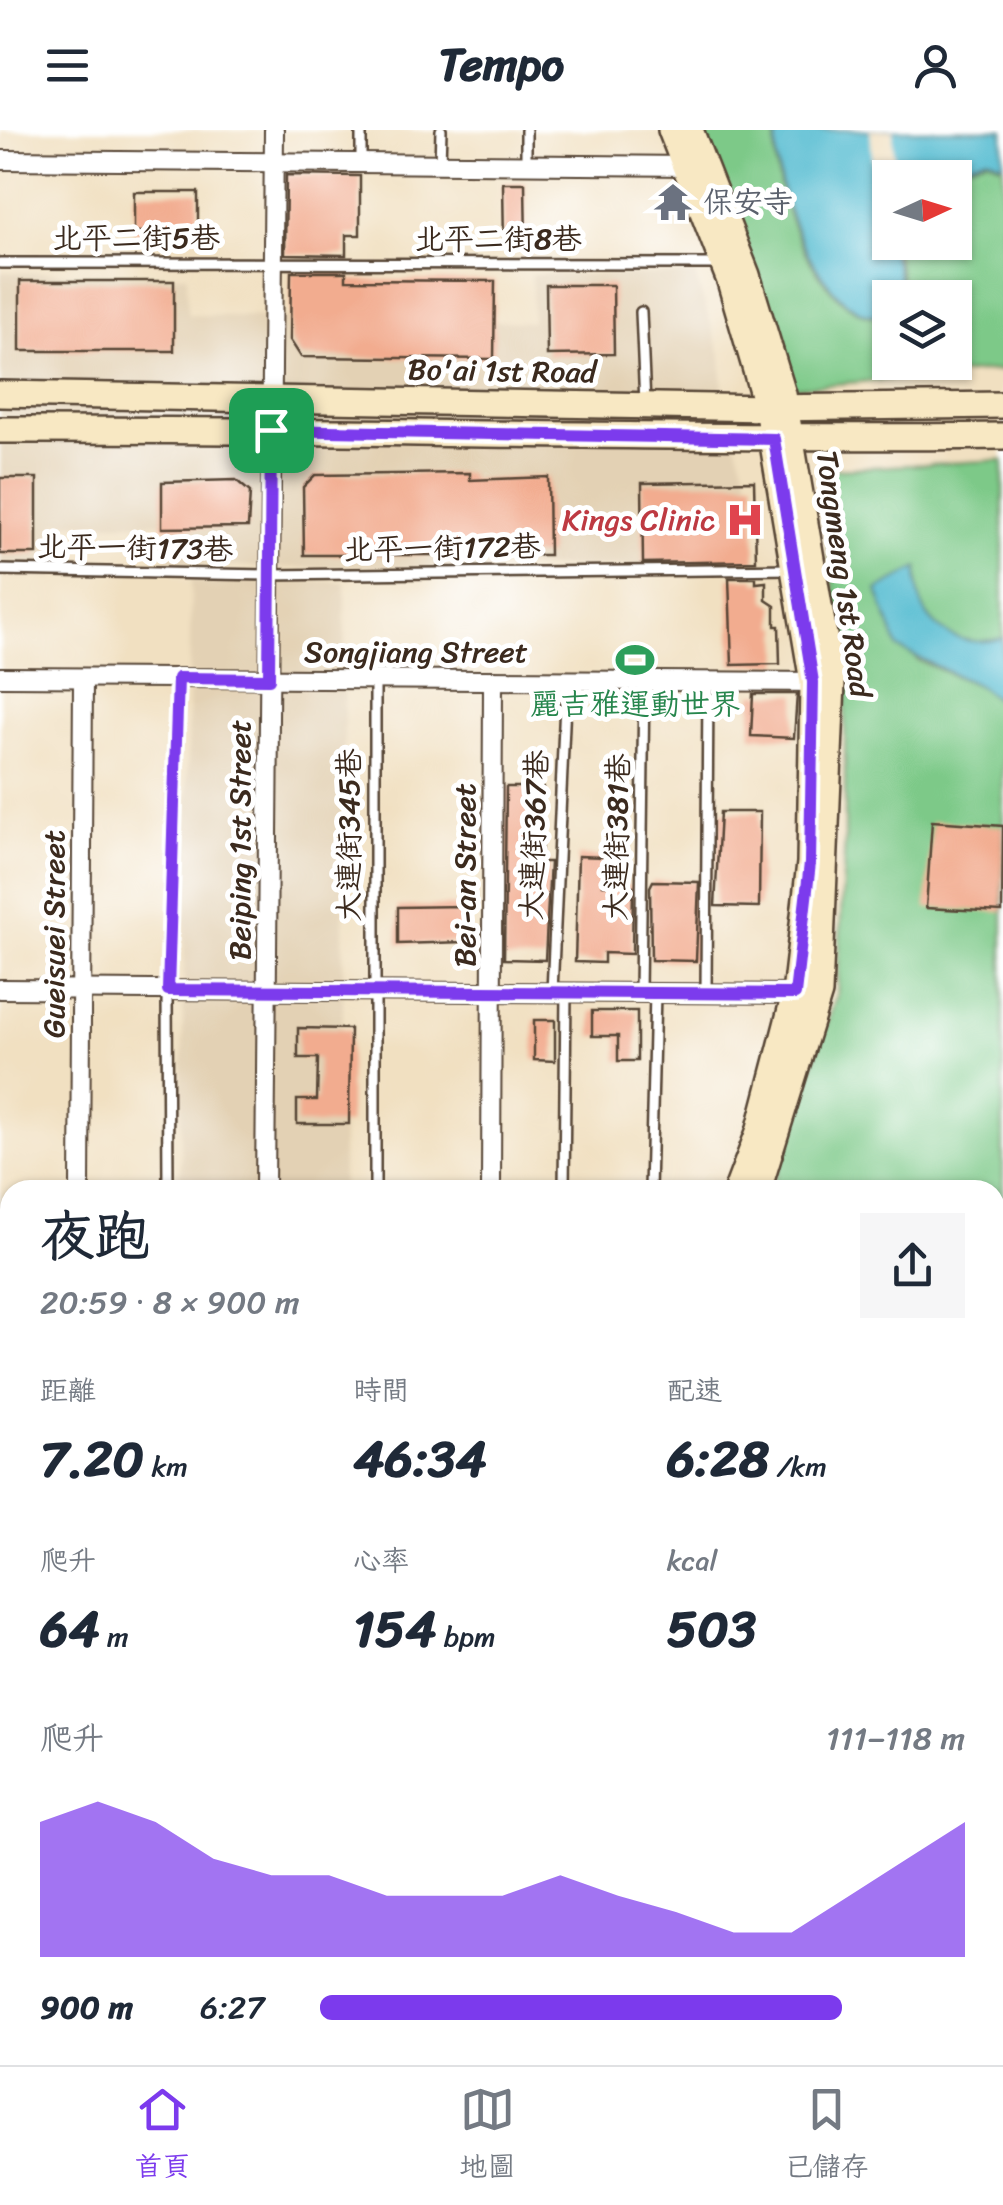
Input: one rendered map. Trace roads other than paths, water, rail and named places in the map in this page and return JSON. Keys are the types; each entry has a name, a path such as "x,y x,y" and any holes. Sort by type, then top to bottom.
{"main road":[{"path":"671,130 694,166 747,276 783,438"},
{"path":"690,130 694,166 723,264 776,408"},
{"name":"Bo'ai 1st Road","path":"0,394 645,407 1003,404"},
{"name":"Bo'ai 1st Road","path":"0,430 783,438 1003,436"},
{"name":"Tongmeng 1st Road","path":"783,438 795,569 822,682"},
{"name":"Tongmeng 1st Road","path":"760,1180 807,994 822,682 783,438"},
{"name":"Tongmeng 1st Road","path":"740,1180 807,994"}],"street":[{"name":"Beiping 1st Street","path":"265,1180 274,130"},
{"path":"0,160 694,166"},
{"name":"Songjiang Street","path":"0,677 822,682"},
{"name":"Gueisuei Street","path":"80,1180 83,678"},
{"name":"Bei-an Street","path":"491,1180 493,680"},
{"path":"0,990 807,994"}],"lane":[{"path":"361,163 362,130"},
{"path":"440,164 441,130"},
{"path":"526,130 526,164"},
{"name":"北平二街5巷","path":"0,263 273,264"},
{"name":"北平二街8巷","path":"273,264 723,264"},
{"path":"640,312 645,407"},
{"name":"北平一街172巷","path":"269,575 795,569"},
{"name":"北平一街173巷","path":"0,570 269,575"},
{"path":"168,1180 168,990 178,678"},
{"name":"大連街345巷","path":"375,680 375,1180"},
{"name":"大連街367巷","path":"564,1180 559,992 566,681"},
{"name":"大連街381巷","path":"644,681 650,1180"},
{"path":"706,993 708,682"}],"water":[{"path":"777,130 1003,130 1003,164 987,157 972,162 872,160 872,260 895,260 900,280 872,280 872,315 841,297 809,256 787,204 776,152"},
{"path":"918,568 921,603 939,628 968,640 1003,638 1003,704 979,686 898,648 877,590"}],"place":[{"name":"保安寺","path":"673,202"},
{"name":"Kings Clinic","path":"745,520"},
{"name":"麗吉雅運動世界","path":"635,660"}]}
